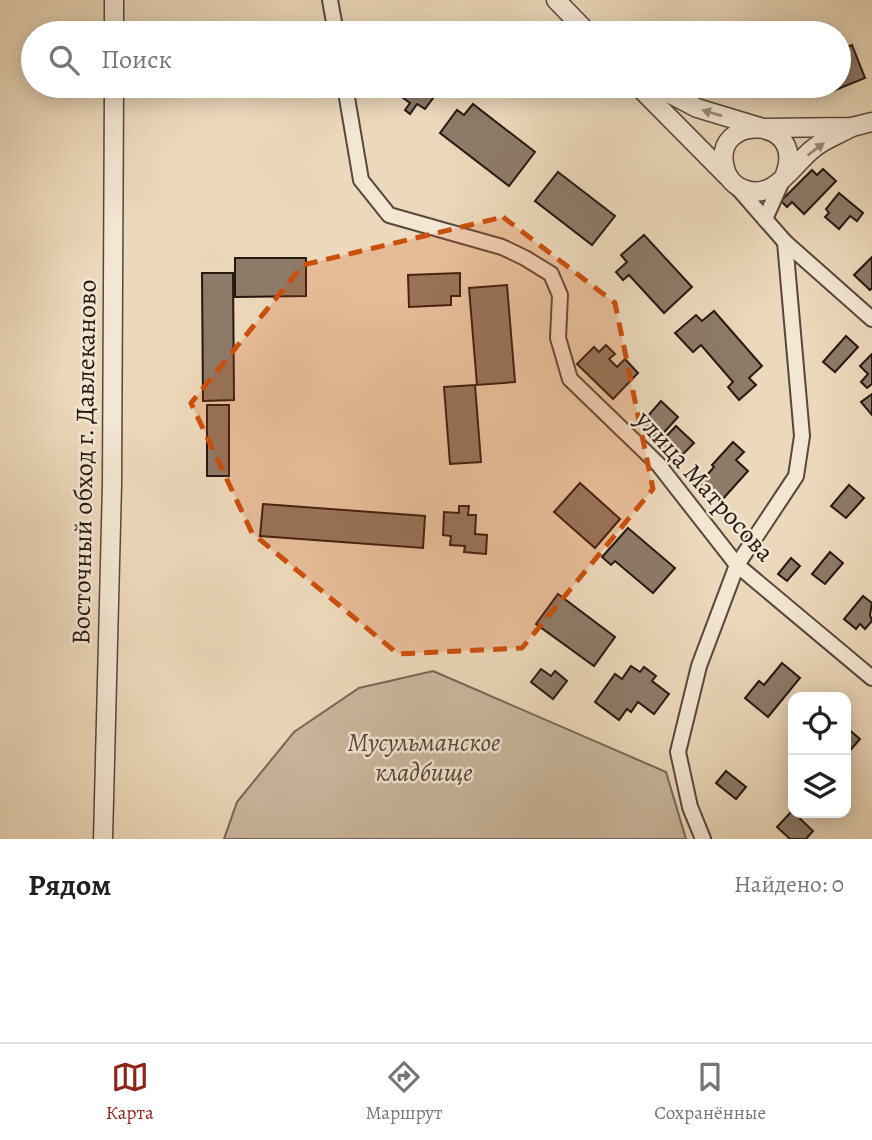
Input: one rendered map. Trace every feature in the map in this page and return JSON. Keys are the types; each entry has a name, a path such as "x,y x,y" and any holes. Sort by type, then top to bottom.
{"street":[{"path":"114,0 114,21"},
{"path":"330,0 333,21"},
{"path":"556,0 576,21"},
{"name":"Восточный обход г. Давлеканово","path":"103,839 112,484 114,98"},
{"name":"улица Матросова","path":"347,98 361,180 389,215 502,247 551,275 560,295 558,338 570,379 658,464 737,565 872,678"},
{"path":"650,98 735,184 756,192 766,191 777,185 815,147 852,127"},
{"path":"678,98 697,108 773,131 786,147 788,167 765,219"},
{"path":"872,122 852,127 753,127 733,136 724,155 728,176 785,242 872,319"},
{"path":"704,839 690,807 678,752 699,666 737,565 796,476 802,436 785,242"}],"highlighted area":[{"path":"503,217 615,303 653,489 522,648 398,654 252,533 191,403 303,265"}],"green space":[{"name":"Мусульманское кладбище","path":"433,671 666,772 686,839 224,839 237,802 294,732 359,688"}],"building":[{"path":"851,45 865,78 851,84"},
{"path":"403,98 433,98 425,109 417,104 410,114 405,110 410,103"},
{"path":"473,104 535,152 509,186 440,133 457,110 464,115"},
{"path":"823,169 836,181 804,214 792,202 787,207 781,201 812,170 817,175"},
{"path":"558,172 615,216 592,245 535,201"},
{"path":"839,193 863,213 857,221 850,216 839,229 825,217 829,213 826,209"},
{"path":"644,235 692,287 664,313 629,275 623,280 616,272 627,262 621,255"},
{"path":"872,257 872,288 870,290 854,275"},
{"path":"235,258 306,258 306,296 235,297"},
{"path":"202,273 233,273 234,400 203,401"},
{"path":"460,273 460,296 451,296 451,305 409,307 408,275"},
{"path":"507,285 515,382 477,385 469,288"},
{"path":"714,311 762,366 749,378 756,385 739,400 728,387 733,382 701,345 693,352 675,333 696,315 702,321"},
{"path":"846,336 858,347 835,372 823,362"},
{"path":"606,345 615,354 609,359 617,367 625,359 638,373 613,399 577,364 594,347 599,352"},
{"path":"872,354 872,384 867,388 861,382 868,374 860,366"},
{"path":"475,385 481,462 450,464 444,387"},
{"path":"872,394 872,415 861,402"},
{"path":"661,401 678,417 658,439 641,424"},
{"path":"207,405 229,405 229,476 207,476"},
{"path":"676,426 694,443 678,459 661,442"},
{"path":"733,442 744,452 736,460 748,471 721,501 700,483"},
{"path":"580,483 620,519 595,548 554,512"},
{"path":"849,485 864,498 846,518 831,506"},
{"path":"263,504 425,516 423,548 260,536"},
{"path":"459,506 469,506 468,515 476,515 475,534 487,535 486,554 464,552 465,546 450,545 451,536 443,535 444,512 459,513"},
{"path":"628,528 675,568 653,593 615,561 611,565 602,557"},
{"path":"830,552 843,563 825,584 812,574"},
{"path":"791,558 800,566 787,581 778,574"},
{"path":"558,594 615,637 594,666 536,624"},
{"path":"863,596 872,603 872,621 865,629 860,624 856,629 844,619"},
{"path":"782,663 800,678 768,717 745,698 759,681 764,685"},
{"path":"631,666 640,672 644,667 656,676 652,681 669,694 654,714 638,702 631,712 627,709 619,720 595,702 615,674 622,679"},
{"path":"541,669 551,676 555,671 567,681 553,699 531,682"},
{"path":"851,731 860,739 851,749"},
{"path":"726,771 746,787 736,799 716,783"},
{"path":"788,815 788,818 799,818 813,831 806,839 790,839 777,827"}]}
